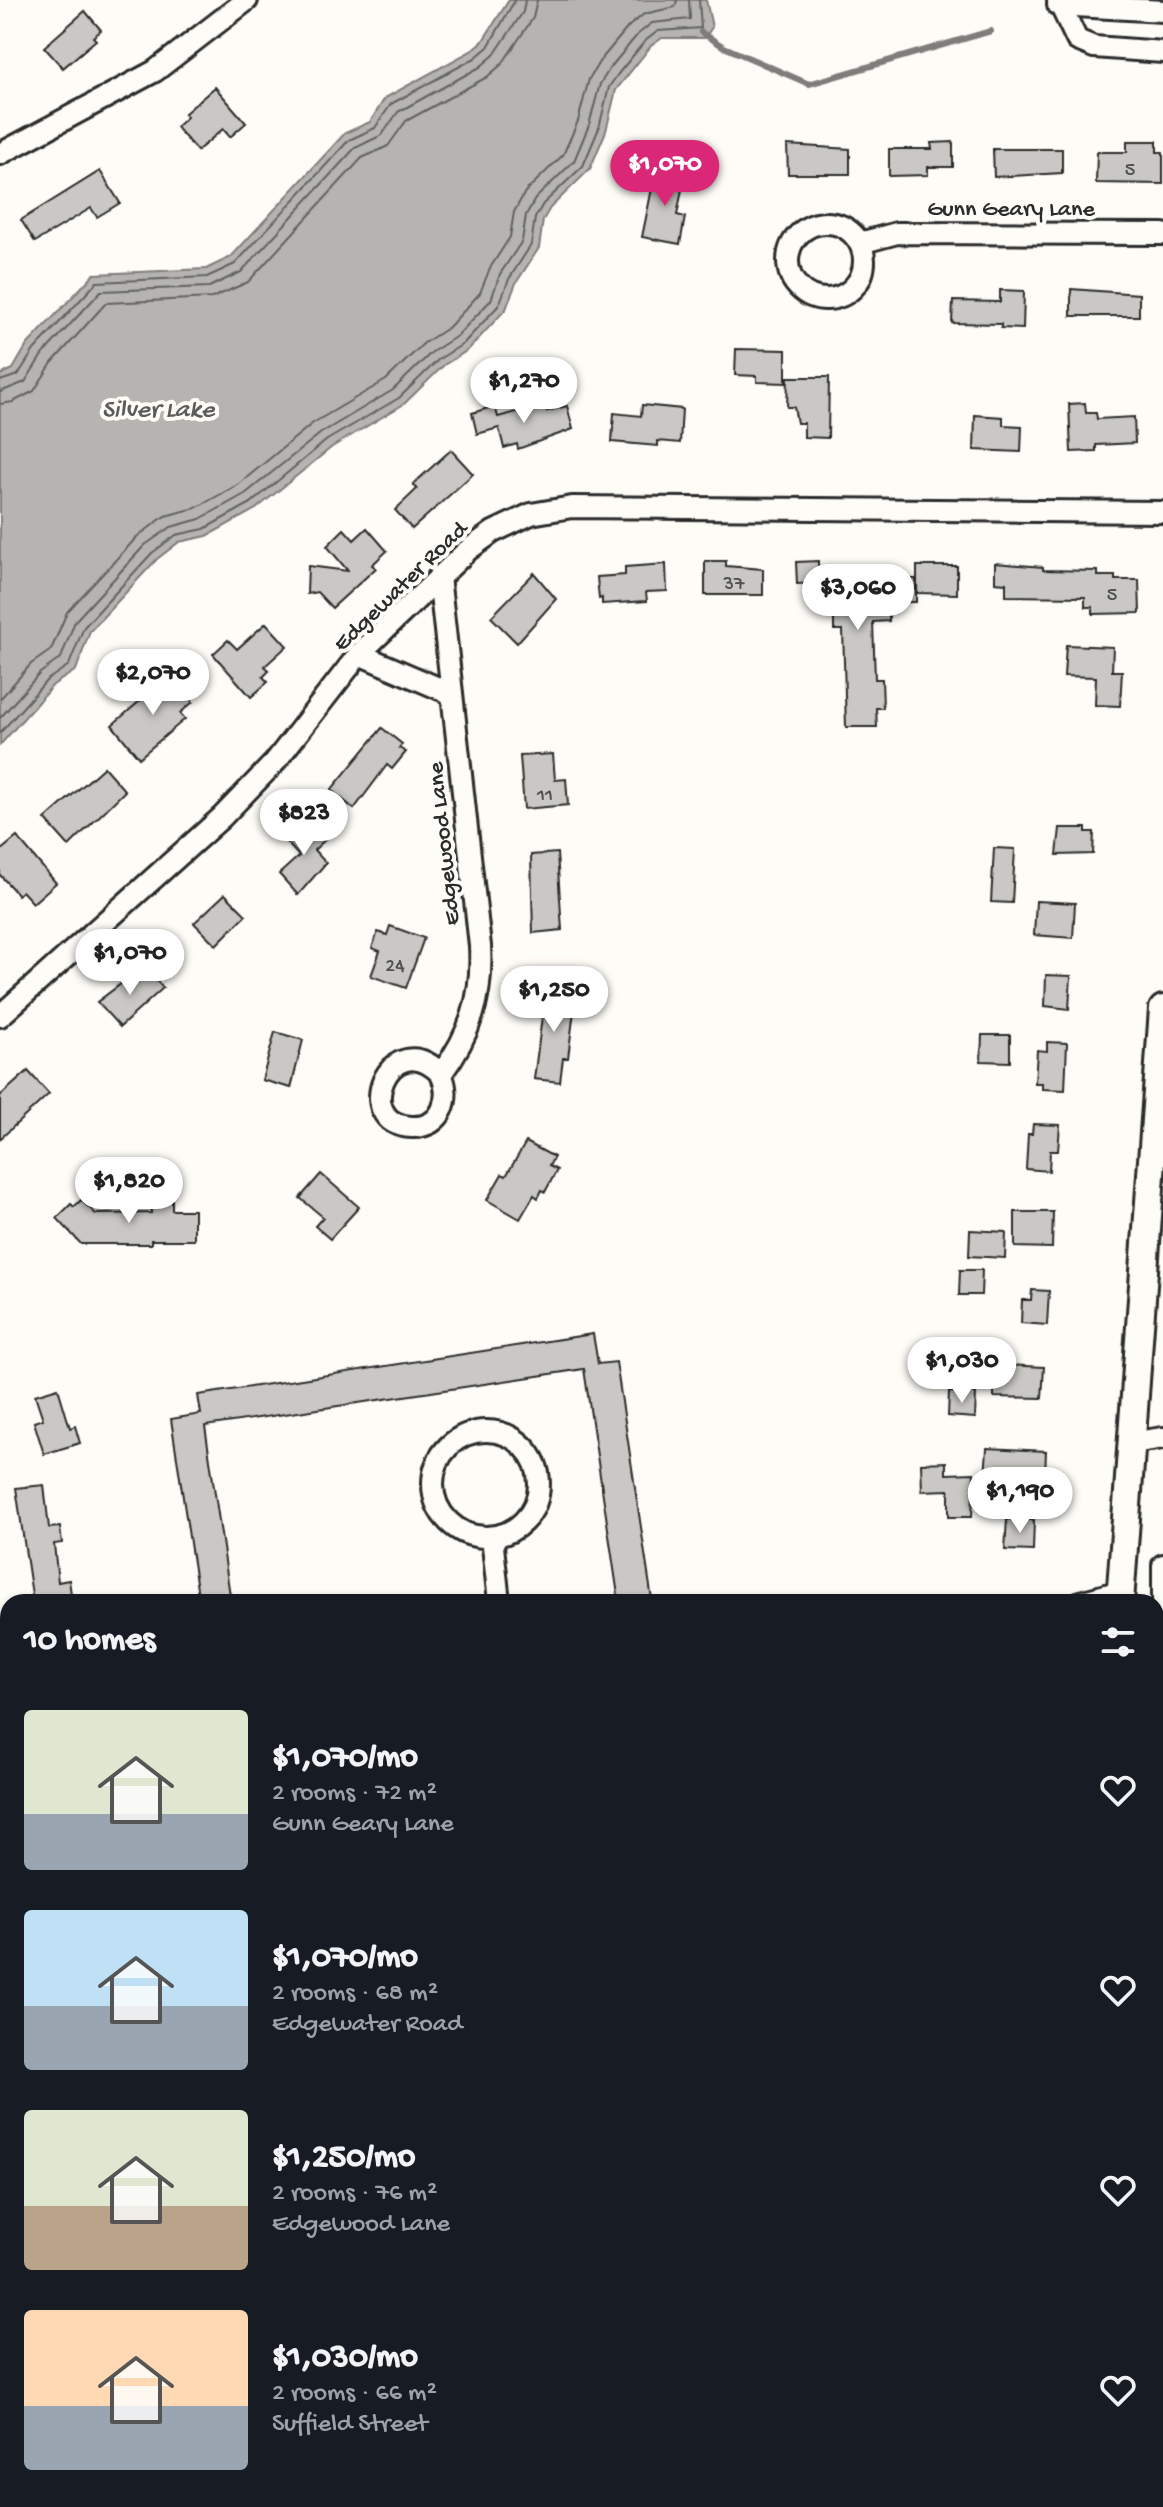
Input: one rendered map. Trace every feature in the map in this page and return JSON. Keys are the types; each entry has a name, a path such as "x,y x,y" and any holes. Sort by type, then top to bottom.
{"main road":[{"path":"1121,1594 1159,1120 1163,1009"}],"street":[{"path":"0,154 155,71 247,0"},
{"path":"1058,2 1163,11"},
{"path":"1058,2 1077,40 1094,47 1163,52"},
{"name":"Gunn Geary Lane","path":"860,243 897,233 1163,234"},
{"name":"Edgewater Road","path":"0,1016 222,817 275,762 359,654 439,576 468,550 510,523 531,514 572,507 1163,512"},
{"name":"Edgewood Lane","path":"439,576 481,968 475,1010 467,1035 441,1074"},
{"path":"359,654 452,694"},
{"path":"483,1431 505,1434 523,1446 536,1464 540,1485 535,1506 522,1524 492,1537 459,1530 442,1515 434,1494 434,1472 444,1451 461,1437 483,1431"},
{"path":"1131,1443 1163,1438"},
{"path":"492,1537 498,1594"},
{"path":"1163,1565 1163,1594"}],"water":[{"name":"Silver Lake","path":"509,0 706,0 712,27 705,38 662,38 651,46 616,90 606,131 590,169 550,208 543,220 539,248 516,283 506,309 468,350 444,365 404,404 332,447 256,509 207,536 179,542 157,559 90,631 76,670 53,685 0,745 0,375 13,369 27,345 94,274 206,269 231,257 345,133 370,122 385,98 471,51 482,42"}],"building":[{"path":"85,11 101,30 93,37 96,40 63,68 44,47"},
{"path":"215,87 246,123 230,137 223,129 197,151 176,127 187,117 184,114"},
{"path":"1127,141 1157,141 1157,152 1163,152 1163,184 1096,183 1097,152 1127,152"},
{"path":"953,142 953,167 928,167 928,175 889,176 889,149 932,149 931,143"},
{"path":"787,145 850,149 850,174 788,174"},
{"path":"993,149 1062,149 1062,173 994,177"},
{"path":"656,169 685,174 677,215 685,217 680,244 642,237"},
{"path":"100,171 120,203 97,217 91,208 35,242 21,220"},
{"path":"1071,289 1139,294 1139,316 1071,316"},
{"path":"1000,290 1024,291 1023,329 1001,328 1001,324 952,323 953,301 1000,302"},
{"path":"736,349 786,350 786,383 757,382 757,376 735,375"},
{"path":"788,377 829,377 828,438 804,437 804,423 797,423 794,407 787,407"},
{"path":"1085,403 1086,413 1096,413 1097,419 1134,417 1135,443 1096,445 1096,451 1071,452 1069,404"},
{"path":"545,404 547,411 567,406 573,429 518,449 517,444 504,448 499,428 477,434 472,413 495,406 498,417"},
{"path":"642,405 682,409 680,443 658,441 658,446 612,442 614,413 641,416"},
{"path":"975,415 1003,417 1003,425 1022,426 1021,452 974,450"},
{"path":"451,450 473,474 412,529 395,510 417,489 413,484"},
{"path":"367,528 387,551 372,565 376,568 332,608 317,592 307,594 308,566 348,571 327,546 344,529 354,540"},
{"path":"705,561 726,561 726,566 763,569 763,595 705,595"},
{"path":"818,561 818,575 834,575 834,579 916,579 916,602 889,602 889,621 873,622 875,679 882,679 883,708 876,708 877,727 846,727 843,630 834,630 834,609 825,609 822,601 817,601 817,583 797,584 796,562"},
{"path":"995,563 1043,567 1043,570 1098,571 1098,576 1115,576 1115,580 1139,580 1140,613 1093,614 1093,607 1085,607 1085,597 1006,596 1006,583 995,582"},
{"path":"666,564 667,591 646,592 647,601 602,604 602,598 599,599 597,577 625,575 625,567"},
{"path":"917,566 957,566 957,594 917,593"},
{"path":"534,573 556,599 517,643 491,617"},
{"path":"266,623 287,646 265,666 269,671 263,677 268,682 251,697 213,654 228,640 237,649"},
{"path":"1066,645 1113,647 1112,671 1122,671 1120,706 1095,705 1096,677 1064,676"},
{"path":"170,675 193,702 180,713 185,719 139,758 112,725"},
{"path":"382,728 402,744 399,748 406,752 392,769 387,765 354,809 331,790"},
{"path":"553,754 555,780 566,779 568,805 524,809 520,756"},
{"path":"104,767 125,791 69,846 45,819"},
{"path":"308,818 327,838 314,850 326,863 298,895 279,874 299,856 287,843"},
{"path":"1060,828 1086,828 1086,832 1094,832 1093,854 1057,855"},
{"path":"17,837 56,883 33,903 22,891 18,895 0,875 0,851"},
{"path":"994,848 1015,849 1012,903 991,902"},
{"path":"557,853 562,930 533,933 531,855"},
{"path":"225,894 246,915 216,945 194,923"},
{"path":"1036,901 1075,903 1073,938 1034,935"},
{"path":"390,926 424,938 406,988 371,976 380,951 372,948 378,932 387,935"},
{"path":"146,969 163,988 120,1027 97,1002 134,974 137,978"},
{"path":"1046,975 1071,976 1069,1009 1045,1006"},
{"path":"538,991 576,995 568,1058 563,1058 560,1082 534,1079 543,1009 536,1008"},
{"path":"275,1032 303,1040 291,1088 262,1080"},
{"path":"982,1035 1010,1035 1010,1062 981,1061"},
{"path":"1047,1042 1067,1043 1065,1090 1042,1089 1042,1083 1035,1083 1037,1050 1047,1051"},
{"path":"28,1071 49,1094 0,1139 0,1096"},
{"path":"1033,1124 1060,1125 1058,1151 1050,1151 1049,1171 1026,1169 1028,1134 1032,1134"},
{"path":"526,1142 554,1157 549,1166 557,1170 545,1192 542,1190 538,1198 534,1195 520,1219 487,1200"},
{"path":"321,1174 359,1207 330,1239 315,1226 323,1217 300,1198"},
{"path":"151,1199 172,1199 172,1210 194,1210 194,1240 151,1240 151,1244 81,1244 57,1218 71,1204 74,1207 81,1200 96,1214 151,1213"},
{"path":"1015,1212 1053,1212 1052,1248 1015,1247"},
{"path":"970,1230 1006,1232 1005,1258 969,1256"},
{"path":"960,1270 982,1270 981,1295 959,1295"},
{"path":"1032,1290 1049,1291 1047,1325 1021,1323 1022,1300 1031,1300"},
{"path":"593,1334 598,1364 616,1362 651,1594 618,1594 584,1369 205,1426 230,1594 198,1594 171,1419 201,1414 198,1395"},
{"path":"1005,1365 1044,1367 1042,1398 994,1397 994,1379 998,1379 998,1372 1005,1373"},
{"path":"58,1388 70,1428 75,1426 80,1443 44,1454 34,1422 43,1419 35,1395"},
{"path":"949,1392 976,1393 975,1418 948,1416"},
{"path":"987,1448 1046,1451 1045,1476 1006,1474 1006,1479 985,1478"},
{"path":"946,1462 946,1474 974,1473 972,1517 949,1517 949,1490 922,1491 921,1463"},
{"path":"44,1485 49,1528 60,1527 62,1543 54,1544 58,1582 69,1580 71,1594 32,1594 16,1488"},
{"path":"1007,1519 1034,1520 1033,1551 1005,1550"}],"waterway":[{"path":"701,32 724,47 809,84 991,31"}]}
